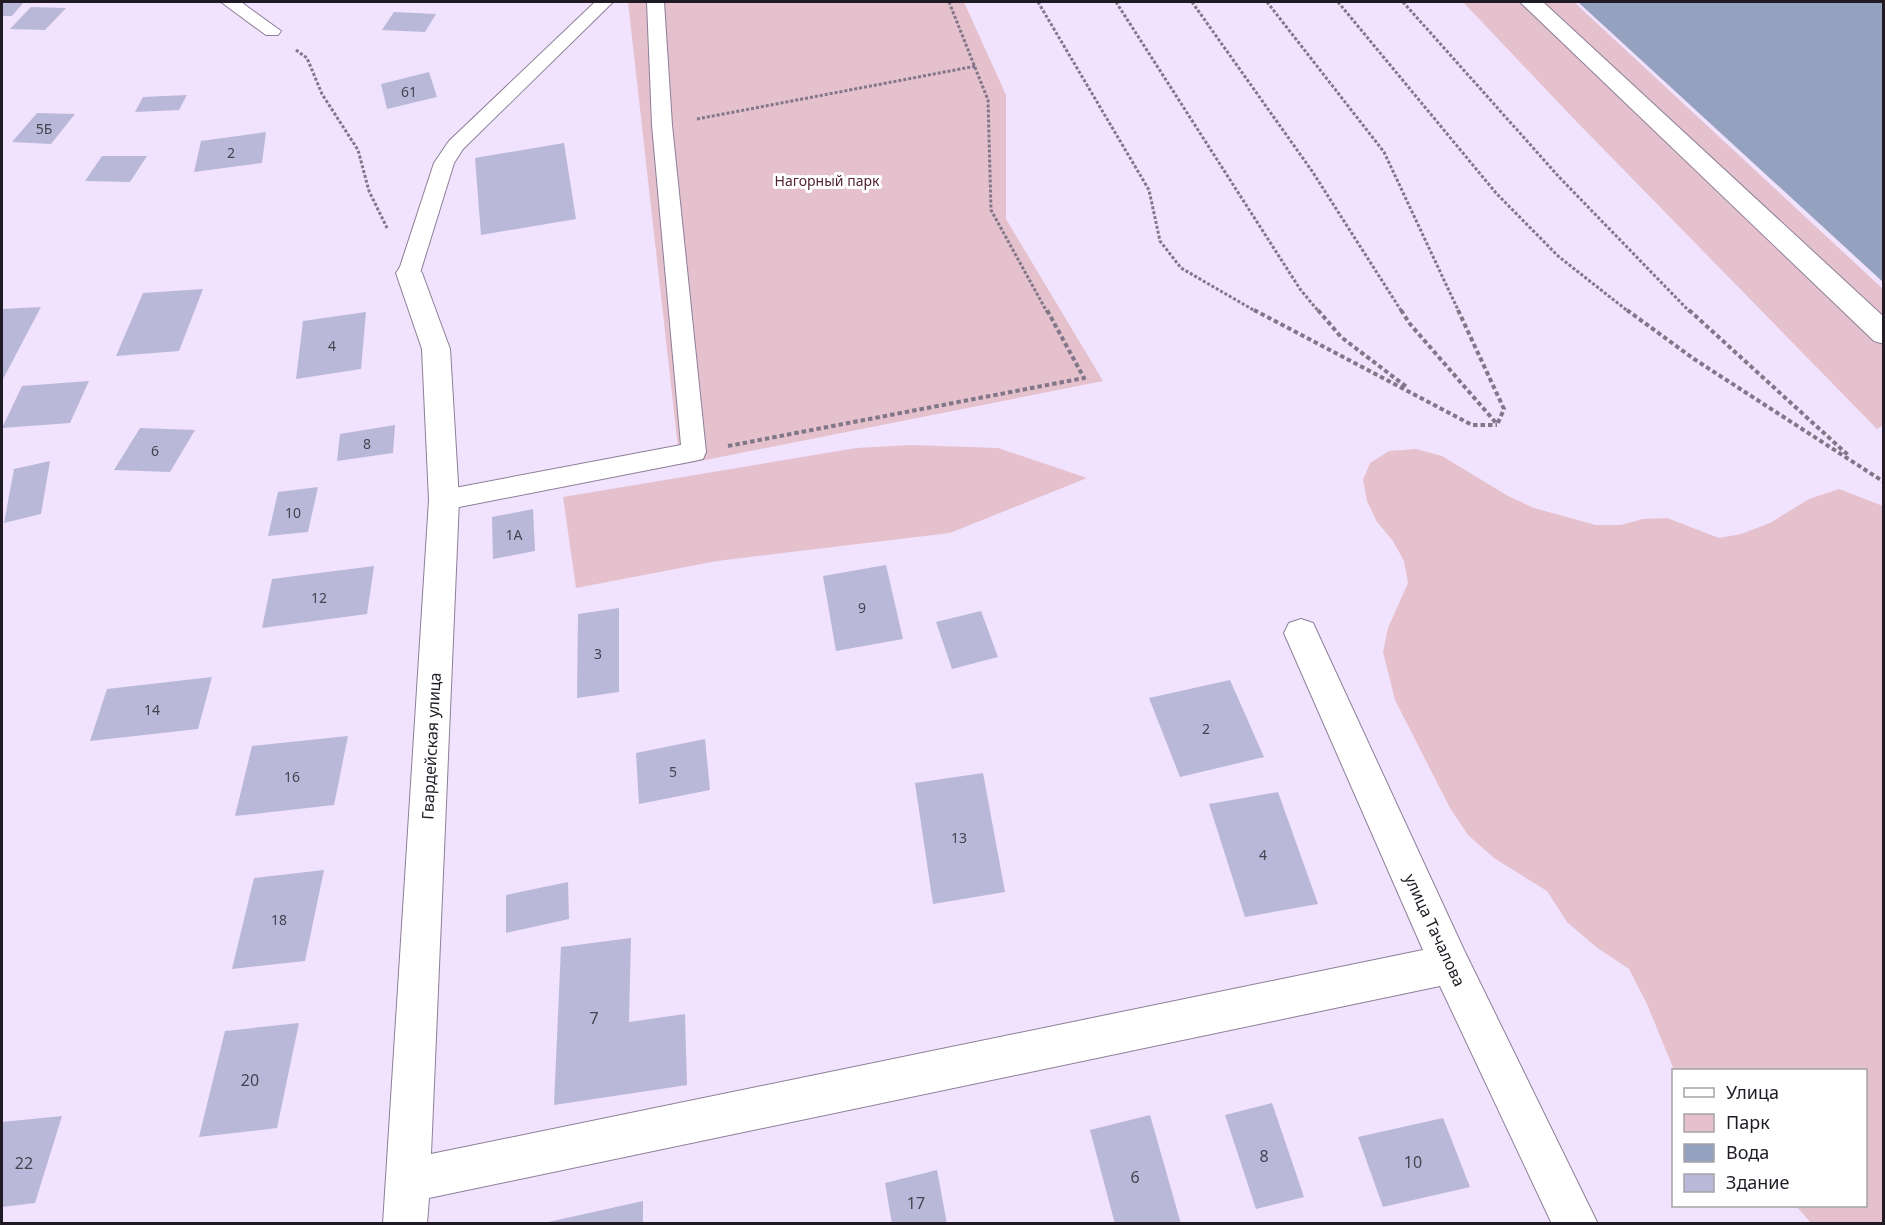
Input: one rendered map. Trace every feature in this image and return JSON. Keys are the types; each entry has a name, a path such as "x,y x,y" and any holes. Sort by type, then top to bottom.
{"street":[{"path":"1531,2 1884,334"},
{"name":"Гвардейская улица","path":"405,1224 444,500 436,349 409,273"},
{"name":"улица Тачалова","path":"1301,633 1450,964 1576,1224"},
{"path":"407,1181 1450,964"}],"lane":[{"path":"230,2 272,31"},
{"path":"409,273 444,164 456,145 604,2"},
{"path":"444,500 694,452 662,125 655,2"}],"path":[{"path":"694,452 1084,378 991,210 988,100 949,2"},
{"path":"1038,2 1149,190 1160,240 1181,268 1246,306 1472,425 1497,424"},
{"path":"1116,2 1300,289 1341,337 1417,395"},
{"path":"1192,2 1312,171 1410,324 1497,424"},
{"path":"1267,2 1384,152 1504,409 1497,424"},
{"path":"1338,2 1496,193 1558,256 1602,292 1694,359 1884,482"},
{"path":"1403,2 1560,178 1684,306 1857,463"},
{"path":"272,31 306,58 322,94 358,150 369,192 409,273"},
{"path":"662,125 976,66"}],"green space":[{"name":"Нагорный парк","path":"628,2 964,2 1006,95 1006,219 1103,381 680,465"},
{"path":"1463,2 1574,2 1883,289 1883,425 1877,429"},
{"path":"910,445 998,448 1087,478 950,533 717,561 576,588 563,497 856,448"},
{"path":"1416,449 1442,456 1508,496 1534,508 1596,525 1621,525 1643,519 1667,518 1719,538 1741,534 1770,523 1809,499 1839,489 1883,506 1883,1223 1811,1223 1797,1207 1867,1207 1867,1069 1674,1069 1647,1004 1629,969 1596,947 1567,922 1547,891 1494,858 1468,835 1450,808 1395,700 1383,652 1388,628 1408,583 1404,561 1393,541 1377,522 1367,501 1363,480 1370,463 1389,451"}],"water":[{"path":"1578,2 1883,2 1883,282"}],"building":[{"path":"2,2 24,2 12,16 2,16"},
{"path":"31,7 66,8 45,30 10,29"},
{"path":"394,12 436,14 425,32 382,30"},
{"path":"429,72 437,97 387,109 381,84"},
{"path":"187,95 179,110 135,112 143,97"},
{"path":"37,113 75,114 51,144 12,142"},
{"path":"266,132 262,163 194,172 201,141"},
{"path":"564,143 576,219 481,235 475,158"},
{"path":"102,156 147,156 130,182 85,181"},
{"path":"203,289 179,351 116,356 143,293"},
{"path":"41,307 2,381 2,309"},
{"path":"366,312 361,369 296,379 303,321"},
{"path":"89,381 70,423 2,428 22,386"},
{"path":"395,425 393,453 337,461 340,434"},
{"path":"140,428 195,430 170,472 114,470"},
{"path":"50,461 41,514 4,523 14,469"},
{"path":"318,487 308,532 268,536 278,492"},
{"path":"533,509 535,551 493,559 492,517"},
{"path":"886,565 903,639 836,651 823,576"},
{"path":"374,566 367,614 262,628 272,579"},
{"path":"619,608 619,692 577,698 578,614"},
{"path":"981,611 998,657 952,669 936,622"},
{"path":"212,677 198,729 90,741 107,689"},
{"path":"1230,680 1264,757 1180,777 1149,698"},
{"path":"348,736 334,805 235,816 252,746"},
{"path":"705,739 710,790 639,804 636,753"},
{"path":"983,773 1005,892 933,904 915,783"},
{"path":"1278,792 1318,904 1245,917 1209,804"},
{"path":"324,870 305,961 232,969 254,878"},
{"path":"568,882 569,919 506,933 506,895"},
{"path":"631,938 629,1022 685,1014 687,1085 554,1105 561,947"},
{"path":"299,1023 277,1128 199,1137 225,1031"},
{"path":"1272,1103 1304,1197 1256,1209 1225,1115"},
{"path":"1150,1115 1181,1224 1115,1224 1090,1130"},
{"path":"62,1116 35,1203 2,1207 2,1122"},
{"path":"1443,1118 1470,1187 1383,1207 1358,1137"},
{"path":"937,1170 947,1224 892,1224 885,1183"},
{"path":"643,1201 643,1224 544,1224 544,1223"}]}
